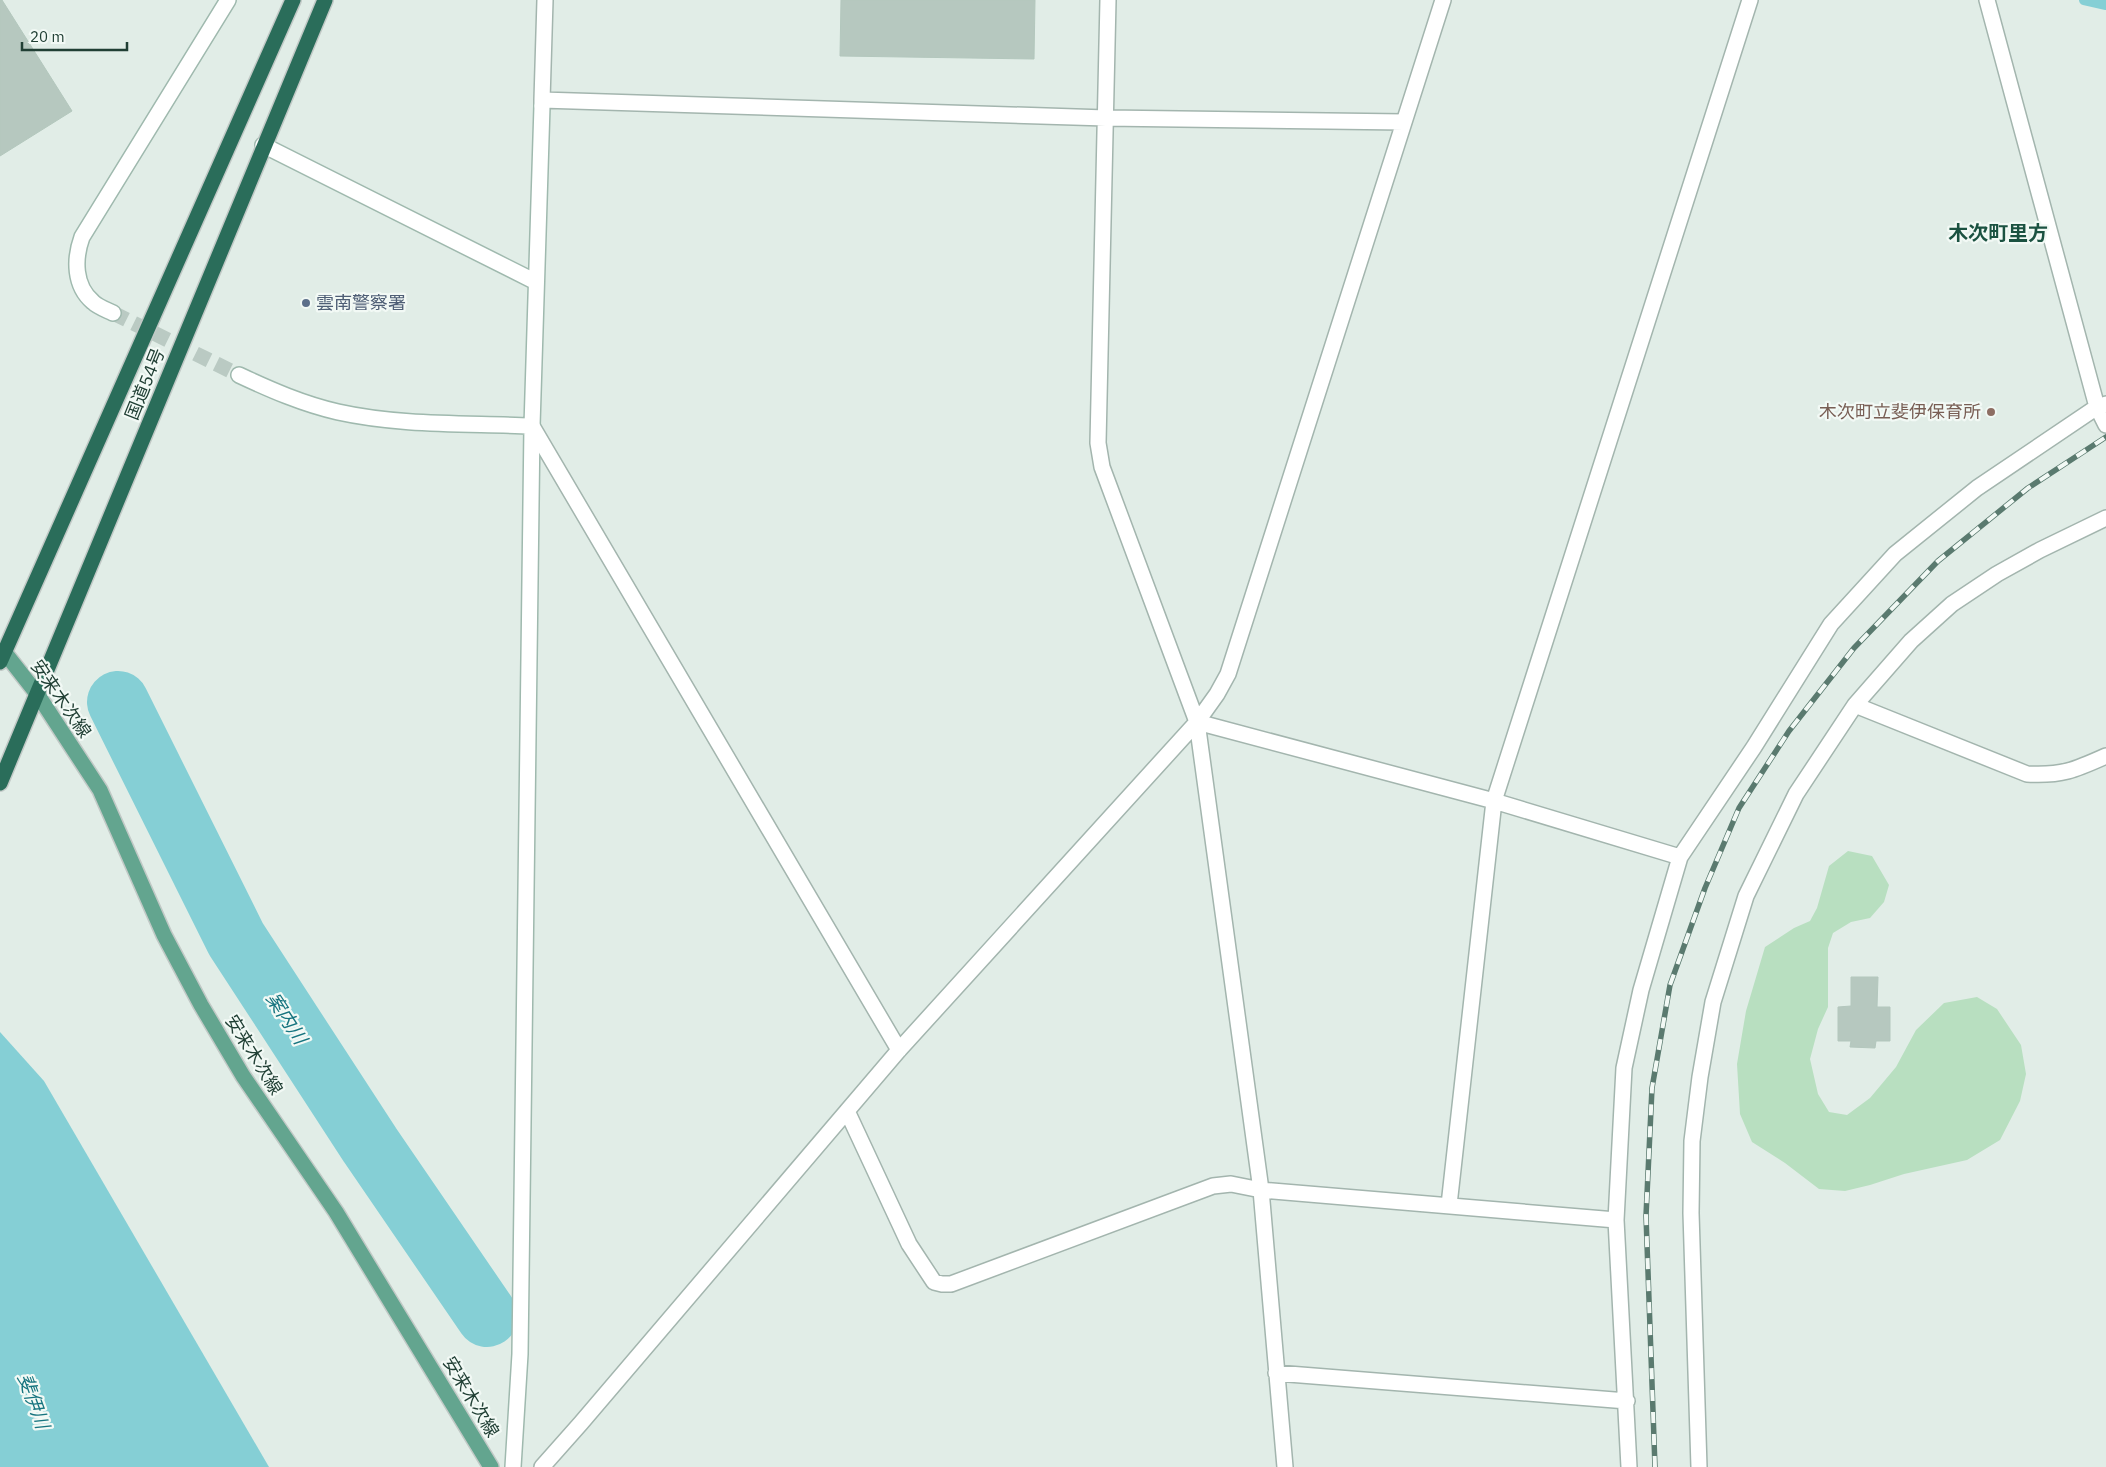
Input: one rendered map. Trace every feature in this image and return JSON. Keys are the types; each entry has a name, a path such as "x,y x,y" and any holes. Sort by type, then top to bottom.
{"highway":[{"name":"国道54号","path":"2,654 293,0"},
{"name":"国道54号","path":"0,783 325,0"}],"main road":[{"name":"安来木次線","path":"2,654 38,694 100,790 164,934 200,1005 243,1076 336,1212 491,1467"}],"street":[{"path":"114,314 94,303 84,292 78,280 76,252 82,237 228,0"},
{"path":"513,1467 520,1335 532,426 545,0"},
{"path":"1108,0 1098,443 1102,467 1197,722 1261,1190 1285,1467"},
{"path":"542,1467 899,1050 1197,722 1217,694 1228,674 1443,0"},
{"path":"1449,1205 1494,801 1750,0"},
{"path":"1987,0 2106,424"},
{"path":"542,103 1106,118 1404,122"},
{"path":"264,145 536,282"},
{"path":"239,375 297,401 377,420 532,426"},
{"path":"1630,1467 1616,1220 1624,1068 1641,990 1680,857 1754,747 1832,624 1895,554 1977,488 2102,405"},
{"path":"532,426 899,1050"},
{"path":"1699,1467 1691,1222 1692,1141 1700,1077 1713,1002 1746,896 1796,794 1855,705 1911,641 1952,604 1998,574 2040,550 2106,518"},
{"path":"1855,705 2027,774 2052,775 2073,771 2106,756"},
{"path":"1197,722 1494,801 1680,857"},
{"path":"847,1112 909,1244 930,1278 934,1282 942,1284 960,1280 1213,1186 1231,1184 1261,1190 1616,1220"},
{"path":"1276,1372 1627,1401"}],"green space":[{"path":"1848,851 1872,856 1889,885 1884,902 1870,918 1851,922 1833,933 1828,948 1828,1007 1818,1029 1810,1059 1818,1094 1829,1112 1847,1115 1870,1098 1896,1067 1916,1030 1944,1003 1977,997 1997,1009 2021,1045 2026,1074 2020,1101 2000,1140 1967,1160 1904,1174 1845,1191 1819,1189 1785,1163 1752,1142 1740,1114 1737,1064 1746,1011 1765,947 1794,928 1810,921 1817,908 1829,866"}],"water":[{"name":"斐伊川","path":"0,1032 44,1081 269,1467 0,1467"}],"building":[{"path":"0,0 2,0 72,111 0,156"},
{"path":"841,0 1035,0 1034,59 840,56"},
{"path":"1851,977 1878,977 1877,1007 1890,1007 1890,1041 1876,1041 1875,1048 1850,1047 1851,1041 1838,1041 1838,1007 1851,1006"}],"waterway":[{"path":"2084,0 2106,5"},
{"name":"案内川","path":"118,702 236,939 370,1145 487,1316"}],"tunnel":[{"path":"113,313 239,375"}],"railway":[{"path":"1655,1467 1646,1216 1652,1088 1670,985 1705,888 1739,808 1789,731 1854,648 1938,561 2028,488 2106,437"}],"place":[{"name":"雲南警察署","path":"306,303"},
{"name":"木次町立斐伊保育所","path":"1991,412"}],"district":[{"name":"木次町里方","path":"1998,233"}]}
